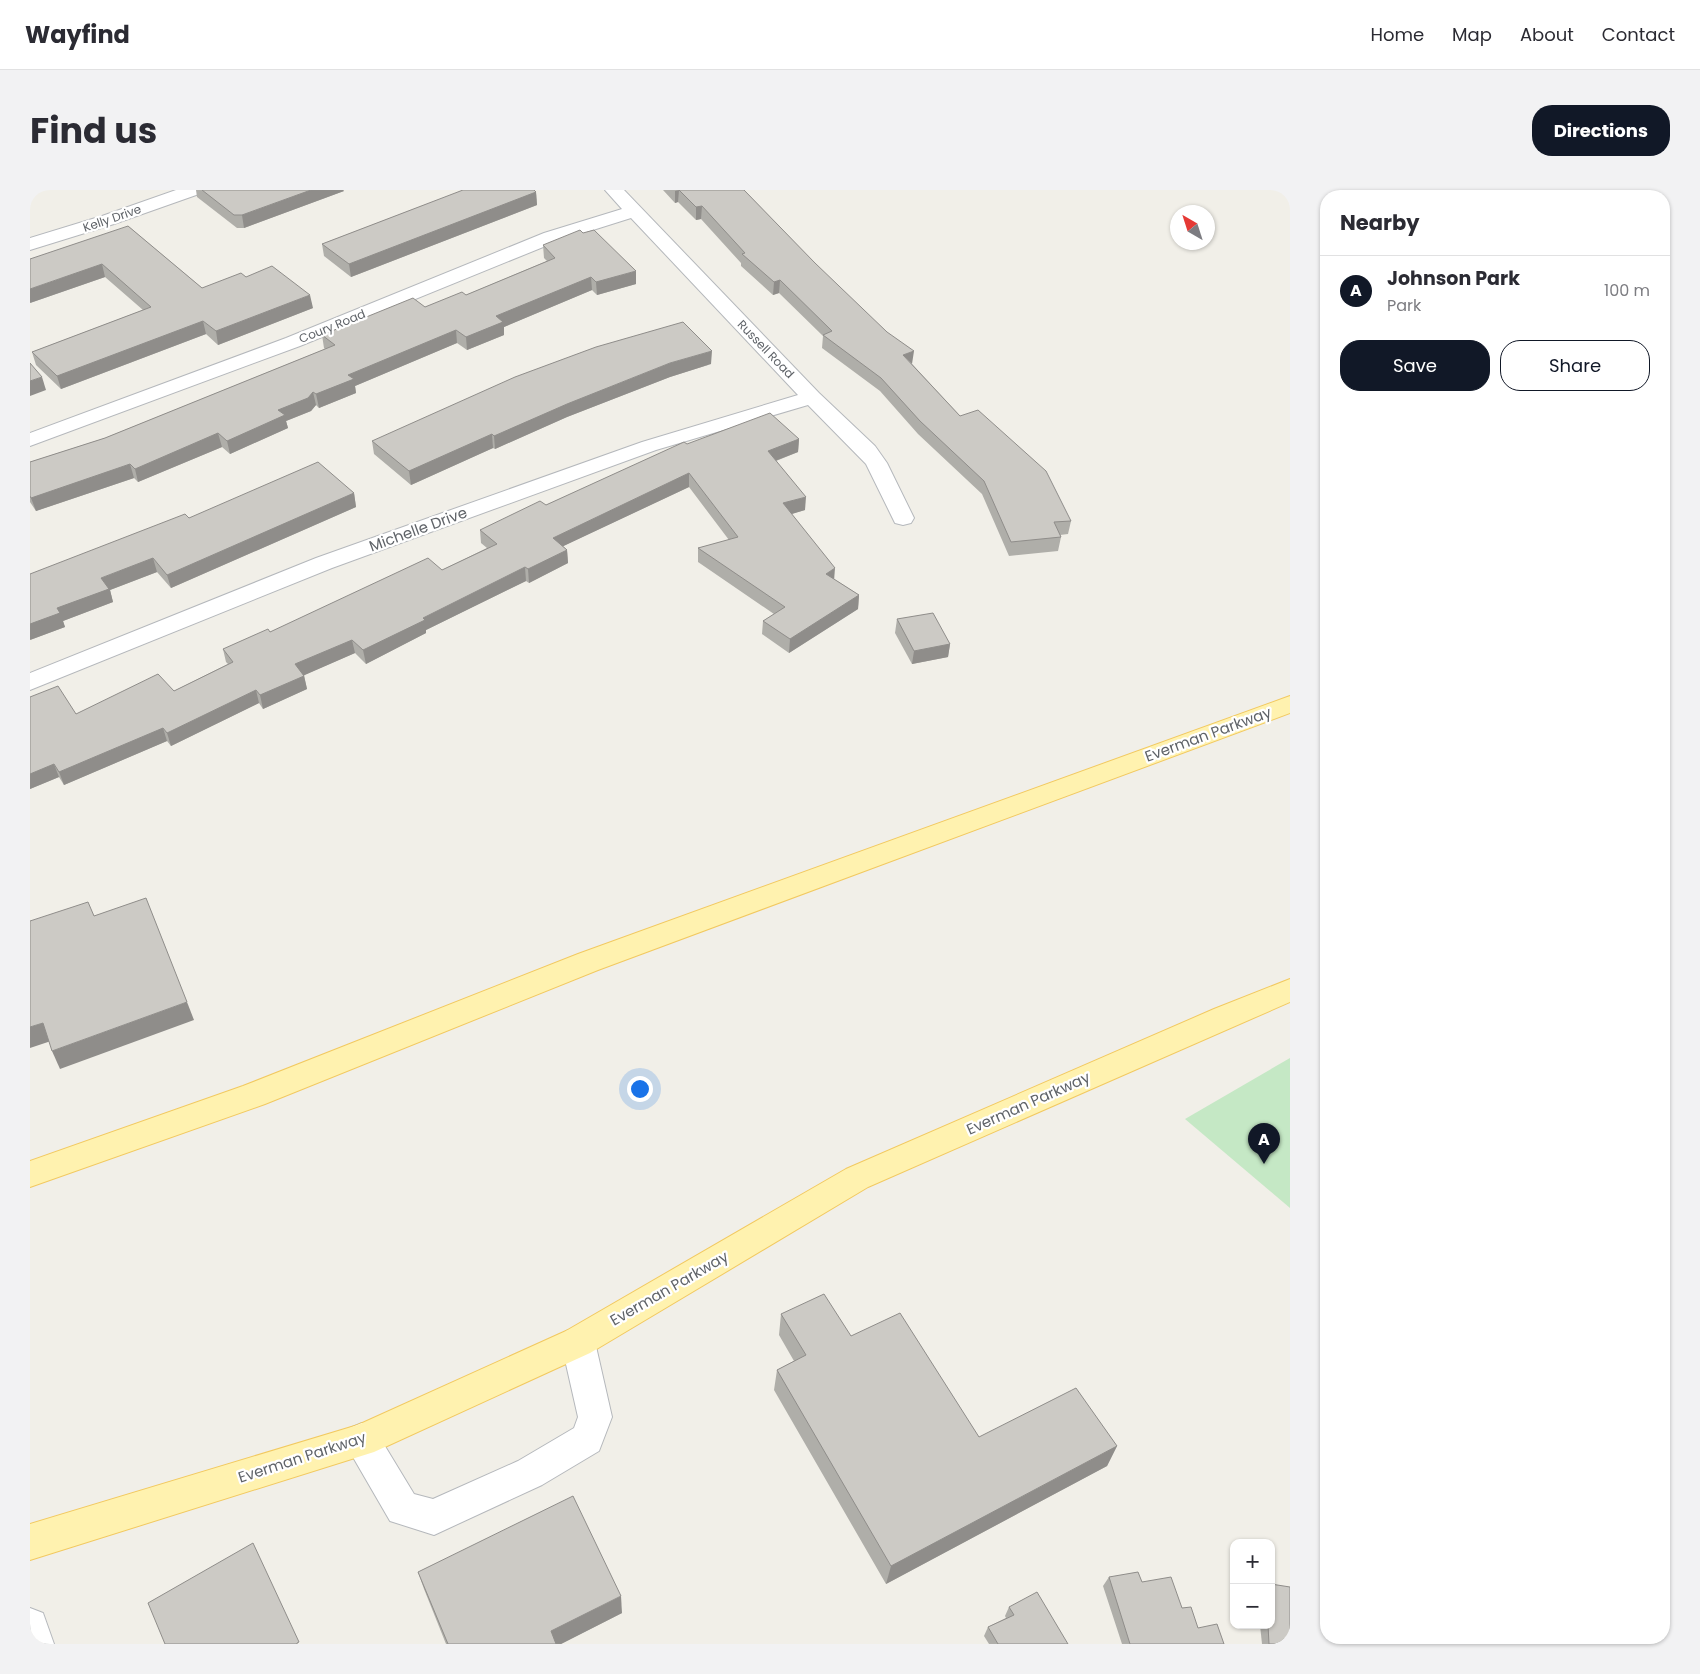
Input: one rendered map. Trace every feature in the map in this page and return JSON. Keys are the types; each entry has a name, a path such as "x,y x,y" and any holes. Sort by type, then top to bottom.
{"main road":[{"name":"Everman Parkway","path":"30,1174 254,1095 588,962 1290,704"},
{"name":"Everman Parkway","path":"30,1542 362,1440 578,1342 857,1178 1224,1017 1290,990"}],"street":[{"name":"Kelly Drive","path":"30,244 108,220 193,190"},
{"name":"Russell Road","path":"614,190 812,397 867,450 903,518"},
{"name":"Coury Road","path":"30,440 293,342 551,237 634,211"},
{"name":"Michelle Drive","path":"30,682 343,556 649,446 812,397"},
{"path":"362,1440 403,1509 434,1517 530,1473 586,1439 595,1417 578,1342"},
{"path":"30,1626 35,1644"}],"green space":[{"path":"1290,1058 1290,1208 1185,1119"}],"building":[{"path":"202,190 311,190 242,215 234,215"},
{"path":"463,190 534,190 536,192 349,264 322,244"},
{"path":"679,190 744,190 815,263 887,332 914,351 903,355 960,416 978,410 1046,471 1071,521 1054,522 1061,537 1011,542 984,481 920,421 881,378 823,335 832,331 780,280 774,282 742,254 745,253 702,206 696,207"},
{"path":"128,226 202,288 241,273 246,277 272,266 310,295 216,331 203,321 57,376 32,352 151,307 102,264 30,289 30,259"},
{"path":"580,230 583,233 594,230 636,271 596,282 591,277 496,316 503,322 466,337 456,330 348,375 354,379 316,394 313,392 308,398 278,410 285,415 227,441 218,433 135,469 130,464 31,498 30,496 30,462 105,438 335,345 322,335 413,298 425,307 462,292 466,295 555,258 543,245"},
{"path":"683,322 712,351 670,363 567,404 494,436 492,434 409,471 372,441 515,377 596,347"},
{"path":"30,363 42,377 30,381"},
{"path":"770,413 799,439 768,451 806,497 783,503 835,568 826,574 859,595 790,639 763,621 785,607 698,548 738,537 689,473 553,538 567,550 528,569 525,567 423,618 425,620 363,650 352,640 295,664 304,676 260,695 256,690 167,733 163,728 59,772 54,764 30,774 30,697 58,686 76,714 158,674 174,691 233,662 223,649 268,629 270,632 428,558 442,570 497,544 480,530 540,501 546,505 684,442 687,444"},
{"path":"318,462 354,493 167,575 153,558 101,578 109,589 57,608 60,613 30,624 30,574 185,514 189,518"},
{"path":"933,613 950,644 914,651 897,619"},
{"path":"146,898 187,1002 52,1051 43,1023 30,1027 30,921 88,902 94,916"},
{"path":"824,1294 851,1336 900,1313 979,1437 1076,1388 1117,1446 891,1566 777,1370 806,1355 781,1314"},
{"path":"573,1496 621,1596 551,1631 556,1644 448,1644 418,1572"},
{"path":"253,1543 299,1642 297,1644 165,1644 148,1603"},
{"path":"1138,1572 1142,1582 1171,1577 1182,1608 1191,1607 1198,1628 1217,1624 1224,1644 1130,1644 1109,1577"},
{"path":"1275,1585 1290,1587 1290,1644 1269,1644 1268,1629 1275,1629"},
{"path":"1037,1592 1068,1644 998,1644 988,1627 1014,1615 1009,1607"}],"place":[{"name":"Johnson Park","path":"1264,1164"}]}
